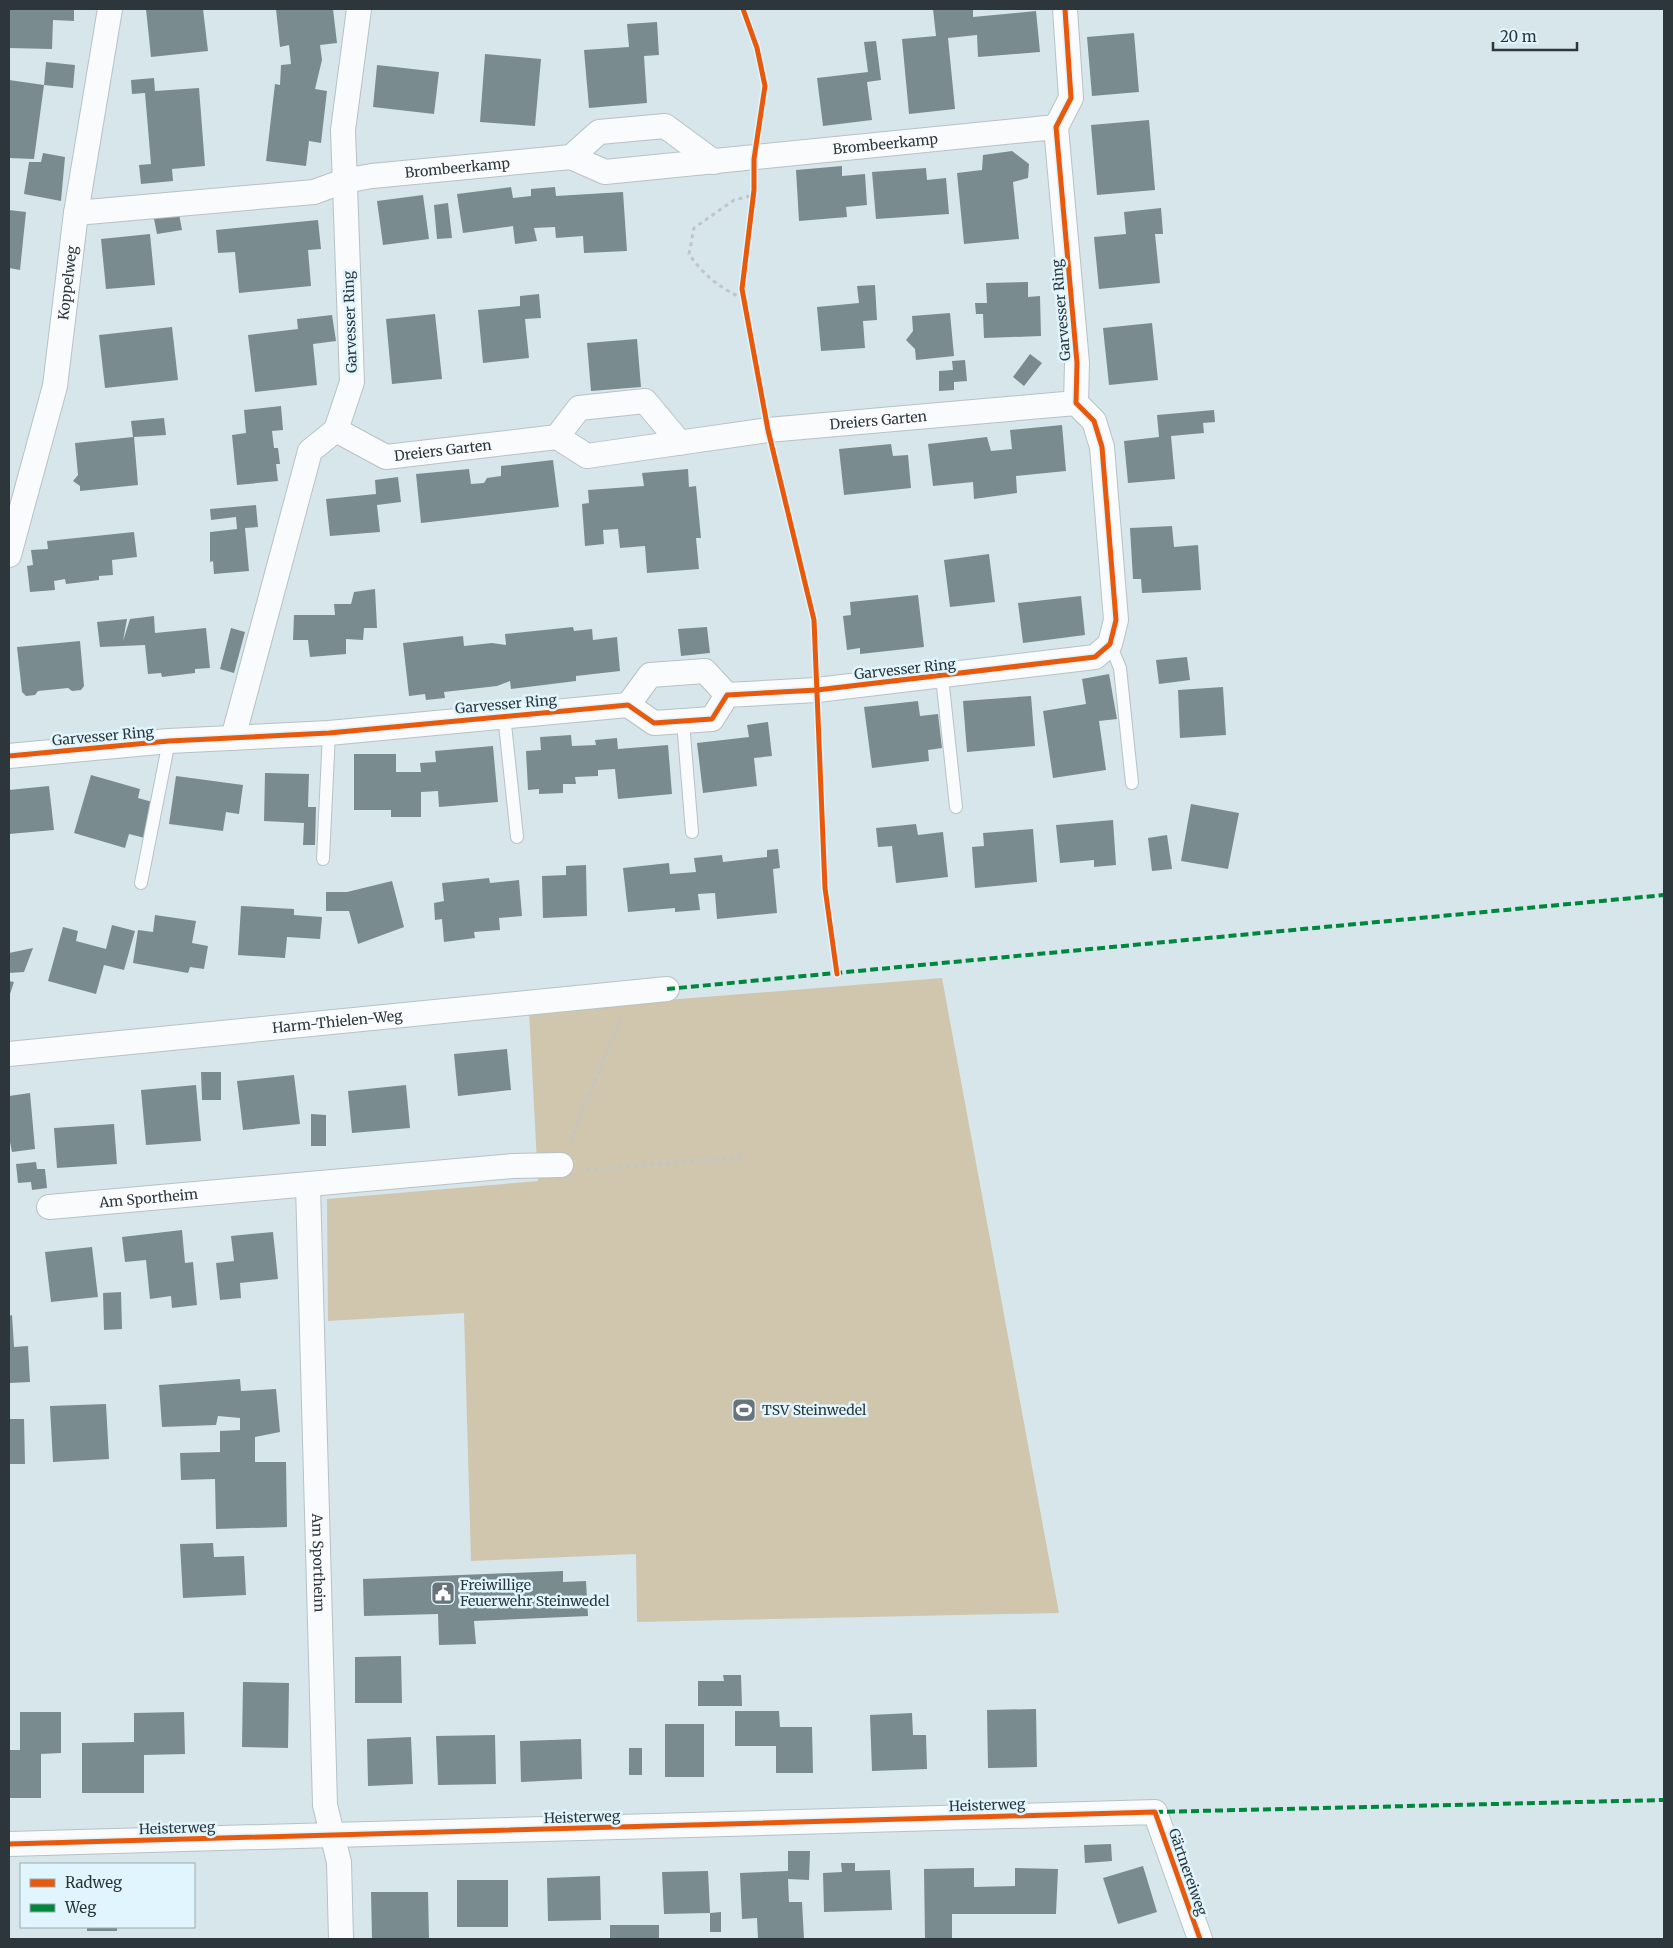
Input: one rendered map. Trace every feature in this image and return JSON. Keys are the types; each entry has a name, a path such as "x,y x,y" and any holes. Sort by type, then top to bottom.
{"street":[{"name":"Koppelweg","path":"9,555 55,386 76,213 110,9"},
{"name":"Garvesser Ring","path":"336,430 352,382 343,130 359,9"},
{"path":"1056,127 1071,98 1065,9"},
{"path":"570,157 599,132 665,126 714,162"},
{"name":"Garvesser Ring","path":"1056,127 1077,362 1076,403"},
{"name":"Brombeerkamp","path":"344,181 372,176 570,157 605,172 1056,127"},
{"path":"76,213 314,192 344,181"},
{"path":"557,438 579,408 645,401 680,444"},
{"path":"1076,403 1094,421 1102,447 1116,620 1110,644"},
{"name":"Dreiers Garten","path":"336,430 386,457 557,438 587,456 768,430 1076,403"},
{"path":"233,738 310,451 336,430"},
{"name":"Garvesser Ring","path":"727,695 817,690 942,677 1095,657 1110,644"},
{"path":"705,671 727,695 712,719 683,722 654,723 628,705 650,675 705,671"},
{"name":"Garvesser Ring","path":"9,756 169,741 329,734 504,715 628,705"},
{"name":"Harm-Thielen-Weg","path":"9,1054 667,989"},
{"name":"Am Sportheim","path":"49,1207 512,1166 561,1165"},
{"name":"Am Sportheim","path":"308,1185 325,1805 339,1862 341,1939"},
{"name":"Heisterweg","path":"9,1844 1156,1812"},
{"name":"Gärtnereiweg","path":"1156,1812 1200,1939"}],"lane":[{"path":"1110,644 1120,668 1132,783"},
{"name":"Garvesser Ring","path":"942,677 956,806"},
{"name":"Garvesser Ring","path":"504,715 517,837"},
{"path":"683,722 692,832"},
{"path":"322,859 329,734"},
{"name":"Garvesser Ring","path":"141,883 169,741"}],"path":[{"path":"744,299 723,289 702,272 689,254 694,228 734,200 754,195"},
{"path":"630,993 561,1165 585,1171 745,1157"}],"shaded area":[{"path":"942,978 1059,1613 637,1622 636,1554 471,1561 464,1313 328,1321 327,1199 538,1181 529,1011"}],"building":[{"path":"9,9 74,9 74,21 53,20 52,49 9,48"},
{"path":"146,9 203,9 208,51 151,57"},
{"path":"276,9 333,9 337,43 320,45 322,60 315,89 327,91 321,143 309,141 306,166 266,161 275,84 280,85 281,65 291,64 289,45 280,47"},
{"path":"933,9 973,9 973,17 1036,11 1040,52 978,57 977,35 948,38 955,109 909,114 902,39 936,36"},
{"path":"657,22 659,55 644,56 647,103 589,108 584,50 629,47 627,24"},
{"path":"1134,33 1139,92 1092,96 1087,37"},
{"path":"876,41 881,80 867,82 872,120 823,126 817,78 868,72 864,42"},
{"path":"485,54 541,59 535,126 480,122"},
{"path":"46,62 75,65 73,88 44,85"},
{"path":"377,65 439,72 434,114 373,107"},
{"path":"154,78 155,91 199,88 205,166 172,169 173,181 141,184 139,165 151,164 145,93 132,94 131,80"},
{"path":"9,80 44,85 34,159 9,158"},
{"path":"1149,120 1155,190 1097,195 1091,125"},
{"path":"1012,151 1029,164 1028,178 1013,182 1019,239 964,244 957,173 982,170 983,155"},
{"path":"43,153 65,157 61,201 24,194 29,162 41,162"},
{"path":"842,166 842,176 865,174 867,205 846,207 847,217 799,221 796,170"},
{"path":"926,168 927,180 946,178 949,214 876,219 872,172"},
{"path":"511,187 513,198 531,196 531,189 555,187 556,196 623,192 627,251 584,253 583,236 556,238 555,227 534,228 537,241 515,244 513,226 463,233 457,194"},
{"path":"423,195 429,239 383,245 377,201"},
{"path":"448,203 452,238 437,239 434,205"},
{"path":"1161,208 1163,234 1155,234 1160,283 1099,289 1094,237 1126,234 1124,212"},
{"path":"9,210 26,212 20,270 9,268"},
{"path":"179,214 182,230 157,234 154,219"},
{"path":"318,220 321,249 308,250 311,286 239,293 235,252 218,253 216,230"},
{"path":"150,234 155,285 106,289 101,239"},
{"path":"1028,282 1028,297 1040,296 1041,336 984,338 983,314 976,314 975,303 987,303 986,283"},
{"path":"875,285 877,320 863,321 865,348 821,351 817,307 859,303 857,286"},
{"path":"539,294 541,318 525,319 529,358 483,363 478,310 520,306 520,296"},
{"path":"950,313 954,356 916,360 915,349 906,340 913,331 912,316"},
{"path":"435,314 442,379 392,384 386,319"},
{"path":"332,315 336,341 313,344 317,385 255,392 248,335 298,329 297,319"},
{"path":"1152,323 1158,380 1109,385 1103,328"},
{"path":"172,327 178,380 105,388 99,335"},
{"path":"637,339 641,387 591,391 587,343"},
{"path":"1030,354 1042,363 1024,386 1013,377"},
{"path":"965,360 967,381 954,382 954,390 939,391 939,371 953,370 952,361"},
{"path":"281,406 283,430 272,431 274,448 278,448 280,464 276,464 278,481 237,485 232,435 246,433 244,410"},
{"path":"1214,410 1215,422 1203,423 1204,433 1171,436 1175,479 1128,483 1124,441 1159,437 1157,415"},
{"path":"164,418 166,435 134,437 138,485 80,491 80,486 73,481 78,475 75,443 133,437 131,421"},
{"path":"1062,425 1066,471 1016,476 1017,493 974,499 973,482 933,486 928,444 987,437 991,451 1012,449 1010,430"},
{"path":"891,444 893,456 908,455 911,488 844,495 839,449"},
{"path":"553,460 559,507 421,523 416,474 469,469 471,484 484,483 487,478 501,476 501,466"},
{"path":"688,469 689,487 696,486 701,538 696,538 699,569 647,573 645,546 620,548 618,529 603,530 604,544 585,546 582,504 589,503 588,490 644,486 642,473"},
{"path":"398,477 401,502 377,505 380,532 330,536 326,499 376,494 375,480"},
{"path":"256,505 258,527 245,528 249,571 214,574 213,561 210,562 210,532 237,529 236,517 211,520 210,509"},
{"path":"1172,526 1174,547 1198,545 1201,590 1142,593 1141,579 1133,579 1130,528"},
{"path":"134,532 137,557 112,560 113,575 99,576 99,580 66,584 65,579 54,581 55,590 30,592 27,566 33,565 31,550 48,549 47,541"},
{"path":"989,554 995,602 950,607 944,560"},
{"path":"375,589 377,628 364,628 363,640 346,639 346,654 310,657 308,640 293,640 294,615 335,615 334,604 351,604 354,592"},
{"path":"918,595 924,647 860,654 860,648 847,650 843,616 851,615 850,602"},
{"path":"1081,596 1085,635 1023,643 1018,603"},
{"path":"154,616 155,633 206,628 210,668 195,669 195,673 162,677 161,673 148,674 145,645 100,647 97,622 127,619 123,641 130,619"},
{"path":"573,627 574,631 592,629 593,640 617,637 620,671 576,676 576,681 511,689 510,681 497,686 444,692 445,698 426,700 425,694 409,696 403,643 463,636 464,646 492,643 506,645 505,634"},
{"path":"707,627 710,653 681,656 678,629"},
{"path":"231,628 245,632 234,673 220,669"},
{"path":"80,641 84,686 81,690 72,691 68,688 38,691 35,695 26,696 22,692 17,647"},
{"path":"1187,657 1190,680 1159,684 1156,660"},
{"path":"1109,674 1117,719 1099,721 1106,770 1053,778 1043,711 1086,704 1082,679"},
{"path":"1223,687 1226,735 1180,738 1178,690"},
{"path":"1031,696 1035,746 967,752 963,701"},
{"path":"918,701 920,716 938,714 942,748 928,750 929,761 872,768 864,707"},
{"path":"768,722 772,756 754,758 757,786 703,793 697,743 749,737 747,725"},
{"path":"571,735 572,746 596,745 595,740 617,738 618,749 668,745 672,794 618,799 615,769 598,770 598,776 575,777 576,784 563,784 563,793 539,794 539,789 528,790 526,751 541,750 540,737"},
{"path":"493,746 498,802 439,807 438,791 421,792 421,817 391,817 391,810 354,810 354,754 396,754 396,772 421,772 420,763 436,762 435,751"},
{"path":"265,773 309,774 308,807 316,807 315,845 303,845 304,823 264,821"},
{"path":"91,775 140,789 138,798 156,803 145,838 129,834 125,848 74,833"},
{"path":"176,776 243,785 239,814 226,812 223,831 169,824"},
{"path":"49,786 54,830 9,834 9,790"},
{"path":"1191,804 1239,813 1228,869 1181,861"},
{"path":"1113,820 1116,865 1094,867 1094,860 1060,863 1056,825"},
{"path":"916,824 918,835 943,832 948,877 896,883 892,846 878,847 876,828"},
{"path":"1033,829 1037,882 975,888 972,847 984,846 983,833"},
{"path":"1167,835 1172,869 1152,871 1148,838"},
{"path":"778,849 780,868 773,869 777,913 717,919 715,893 698,894 700,910 675,912 675,908 628,912 623,868 669,863 670,874 696,872 694,858 722,855 723,862 767,857 767,850"},
{"path":"586,865 587,916 543,918 542,876 566,875 566,866"},
{"path":"489,878 490,883 519,880 522,916 499,918 500,930 474,932 475,938 444,942 442,919 435,920 434,903 444,901 442,883"},
{"path":"392,881 404,927 358,944 349,911 326,911 326,892 347,892"},
{"path":"241,906 294,909 294,915 322,917 320,939 287,937 285,958 238,955"},
{"path":"155,915 196,921 192,943 208,946 204,969 190,967 188,973 133,963 138,930 153,932"},
{"path":"112,925 135,931 124,970 104,965 96,994 48,981 63,927 78,931 76,941 106,949"},
{"path":"33,948 24,972 9,973 9,953"},
{"path":"9,981 14,982 9,997"},
{"path":"507,1049 511,1090 458,1096 454,1054"},
{"path":"201,1072 221,1072 221,1100 202,1100"},
{"path":"294,1075 300,1124 243,1130 237,1081"},
{"path":"196,1085 201,1141 146,1145 141,1090"},
{"path":"406,1085 410,1128 352,1133 348,1091"},
{"path":"30,1093 35,1149 12,1152 9,1137 9,1096"},
{"path":"311,1114 326,1115 326,1146 311,1146"},
{"path":"114,1124 117,1164 57,1168 54,1128"},
{"path":"36,1162 37,1169 45,1169 47,1188 32,1190 31,1182 18,1183 16,1164"},
{"path":"182,1230 185,1263 193,1262 197,1305 172,1308 171,1296 150,1299 146,1260 125,1262 122,1237"},
{"path":"273,1232 278,1279 240,1283 241,1298 220,1300 216,1263 234,1261 231,1236"},
{"path":"92,1247 98,1297 51,1302 45,1252"},
{"path":"121,1292 122,1329 104,1330 103,1293"},
{"path":"12,1315 14,1347 28,1346 30,1382 9,1383 9,1316"},
{"path":"240,1379 241,1391 276,1389 280,1432 255,1437 255,1462 286,1462 287,1527 216,1529 215,1479 181,1480 180,1453 220,1452 220,1431 240,1430 240,1418 218,1416 216,1425 162,1427 159,1385"},
{"path":"106,1404 109,1459 53,1462 50,1406"},
{"path":"9,1419 24,1419 25,1464 9,1464"},
{"path":"213,1543 214,1557 244,1556 246,1595 183,1598 180,1544"},
{"path":"563,1571 563,1582 586,1581 588,1616 474,1621 476,1644 439,1645 438,1614 364,1616 363,1579"},
{"path":"401,1656 402,1703 355,1703 355,1657"},
{"path":"723,1675 741,1675 742,1706 698,1706 698,1681 724,1681"},
{"path":"243,1682 289,1683 288,1748 242,1747"},
{"path":"1036,1709 1037,1767 988,1768 987,1710"},
{"path":"735,1711 779,1711 780,1727 812,1727 813,1773 776,1773 776,1746 735,1746"},
{"path":"20,1712 61,1712 61,1753 41,1754 41,1798 9,1798 9,1750 20,1750"},
{"path":"184,1712 185,1754 144,1755 144,1793 82,1793 82,1743 134,1742 134,1713"},
{"path":"912,1713 913,1735 926,1735 927,1769 872,1771 870,1715"},
{"path":"665,1724 704,1724 704,1777 665,1777"},
{"path":"495,1735 496,1784 438,1785 436,1736"},
{"path":"411,1737 413,1784 368,1786 367,1739"},
{"path":"581,1739 582,1779 521,1782 520,1741"},
{"path":"629,1748 642,1748 642,1775 629,1775"},
{"path":"1111,1844 1112,1861 1085,1863 1084,1845"},
{"path":"788,1851 810,1851 809,1880 788,1879 789,1902 802,1902 804,1939 758,1939 757,1918 742,1919 740,1873 788,1871"},
{"path":"841,1863 855,1863 855,1871 890,1870 892,1910 824,1912 823,1873 842,1872"},
{"path":"1143,1866 1157,1912 1118,1924 1103,1878"},
{"path":"974,1868 974,1887 1015,1886 1015,1868 1058,1869 1056,1914 952,1914 952,1939 925,1939 924,1869"},
{"path":"708,1871 710,1913 664,1914 662,1872"},
{"path":"600,1876 601,1920 548,1921 547,1878"},
{"path":"457,1880 508,1880 508,1927 457,1927"},
{"path":"371,1892 428,1892 429,1939 372,1939"},
{"path":"721,1912 721,1932 710,1932 710,1913"},
{"path":"610,1925 659,1925 659,1939 610,1939"},
{"path":"87,1928 117,1928 117,1931 87,1931"}],"marked path":[{"path":"667,989 1664,895"},
{"path":"1155,1812 1664,1800"}],"cycle path":[{"path":"743,9 757,48 765,86 754,159 754,190 742,289 768,430 814,620 825,888 837,974"},
{"path":"9,756 169,741 329,733 628,705 654,723 712,719 727,695 817,690 1095,657 1110,644 1116,620 1102,447 1094,421 1076,403 1077,363 1056,127 1071,98 1065,9"},
{"path":"9,1844 1155,1812 1200,1939"}],"place":[{"name":"TSV Steinwedel","path":"744,1410"},
{"name":"Freiwillige Feuerwehr Steinwedel","path":"443,1593"}]}
